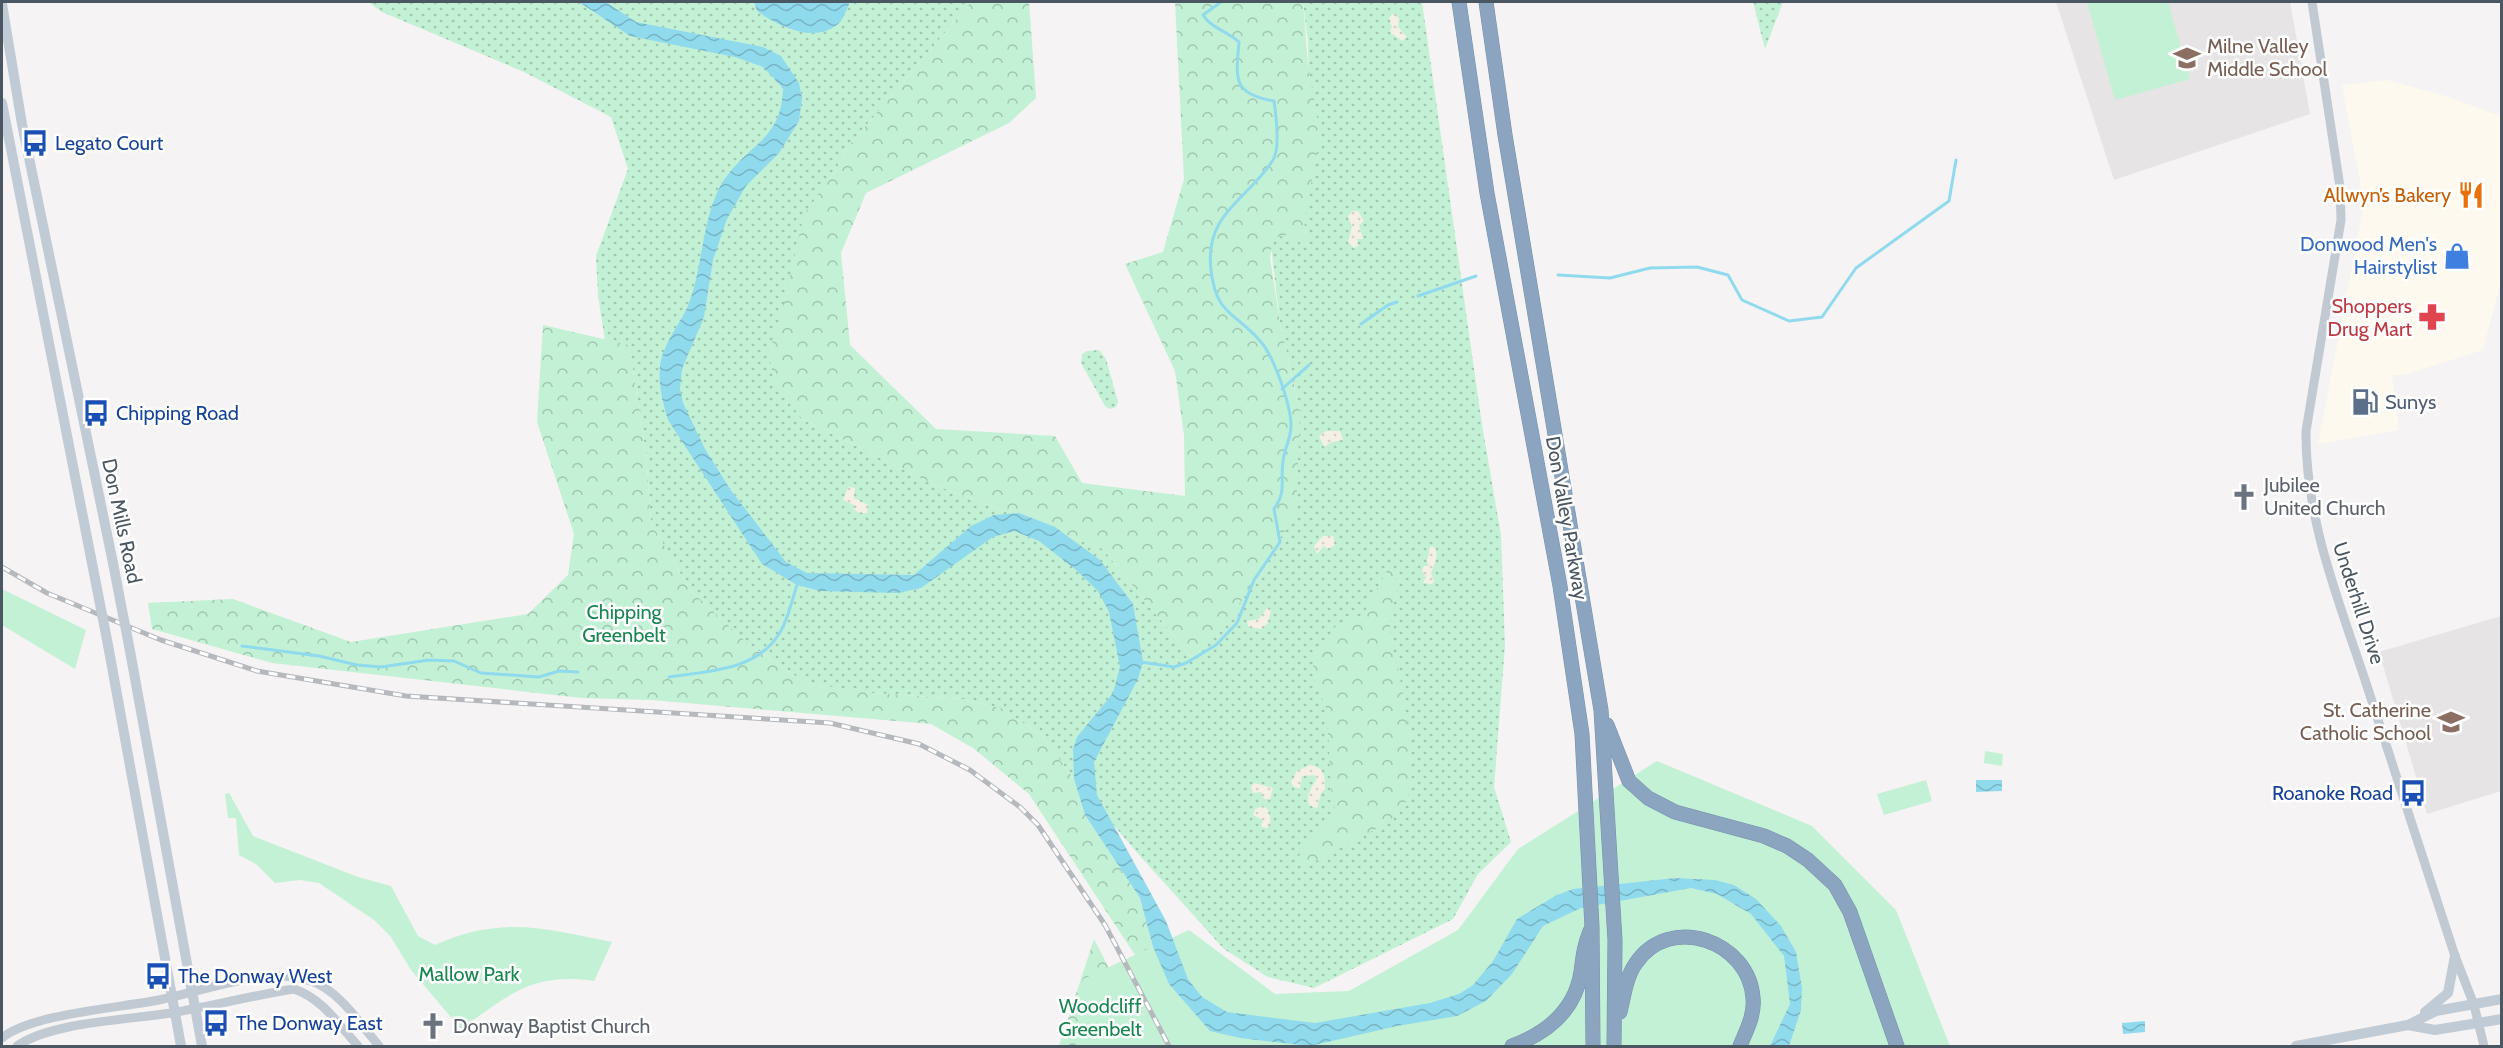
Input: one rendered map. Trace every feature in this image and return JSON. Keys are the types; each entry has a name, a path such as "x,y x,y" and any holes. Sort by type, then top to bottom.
{"highway":[{"name":"Don Valley Parkway","path":"1459,2 1487,193 1560,586 1582,734 1592,927 1593,1047"},
{"name":"Don Valley Parkway","path":"1486,2 1505,135 1601,710 1614,940 1614,1042"},
{"path":"1601,710 1629,781 1648,798 1675,812 1764,836 1788,846 1808,860 1835,885 1850,912 1897,1047"},
{"path":"1512,1047 1542,1032 1564,1015 1577,990 1583,947 1592,927"},
{"path":"1614,1042 1625,991 1635,964 1653,947 1672,940 1692,937 1706,940 1729,951 1745,970 1752,989 1753,1009 1740,1047"}],"main road":[{"name":"Don Mills Road","path":"2,4 5,46 113,563 202,1047"},
{"name":"Don Mills Road","path":"2,103 108,645 181,1047"},
{"path":"2408,1025 2448,993 2455,956"},
{"path":"2296,1047 2408,1025 2436,1011 2502,999"},
{"path":"2408,1025 2434,1030 2502,1019"}],"street":[{"name":"Underhill Drive","path":"2312,2 2340,187 2341,220 2306,431 2305,464 2311,506 2334,588 2455,956 2474,1005 2484,1047"},
{"path":"2,1038 11,1031 36,1021 171,997 261,977 283,976 321,985 348,1010 379,1047"},
{"path":"17,1047 30,1037 66,1029 175,1012 294,989 311,995 323,1005 358,1047"}],"shaded area":[{"name":"Milne Valley Middle School","path":"2056,2 2290,2 2310,114 2114,180"},
{"path":"2387,80 2442,95 2501,116 2501,281 2483,350 2404,375 2392,375 2399,430 2318,444 2364,204 2342,85"},
{"name":"St. Catherine Catholic School","path":"2501,616 2501,791 2427,814 2379,652"}],"green space":[{"path":"368,2 971,2 852,142 830,179 769,354 802,419 935,485 1103,549 1194,661 1300,412 1280,323 1270,238 1280,231 1308,246 1304,223 1310,181 1308,43 1303,2 1422,2 1482,425 1501,535 1505,645 1494,787 1511,842 1478,874 1453,919 1314,988 1268,977 1224,949 1074,779 1041,735 1001,708 962,699 857,692 806,683 747,643 690,590 651,523 646,453 629,345 605,341 598,295 596,256 628,169 611,117 524,72 382,12"},
{"path":"971,2 1029,2 1036,98 1009,123 866,193 841,253 850,345 936,429 1055,436 1082,483 1185,496 1184,435 1175,371 1125,264 1163,252 1184,179 1175,2 1303,2 1308,65 1320,134 1304,223 1308,247 1287,235 1273,238 1270,258 1280,323 1300,412 1296,513 1243,599 1194,661 1103,549 935,485 802,419 774,383 769,354 782,311 804,214 830,179 852,142"},
{"path":"1753,2 1783,2 1765,49"},
{"path":"2087,2 2168,2 2190,79 2115,100"},
{"name":"Chipping Greenbelt","path":"543,325 629,345 646,453 651,523 690,590 747,643 806,683 872,693 962,699 1001,708 1041,735 1074,779 1085,815 1140,898 1153,947 1135,955 1029,794 973,748 931,724 651,700 582,698 272,663 152,629 148,603 233,599 351,642 528,614 568,575 574,534 537,422"},
{"path":"1099,350 1106,359 1118,402 1116,407 1110,409 1105,406 1081,363 1082,354"},
{"path":"1390,565 1396,570 1396,596 1390,617 1390,641 1399,672 1411,745 1408,799 1389,822 1310,864 1295,866 1310,840 1333,821 1335,811 1331,788 1327,711 1314,677 1313,658 1336,626 1363,615"},
{"path":"2,589 86,630 75,669 2,625"},
{"path":"1985,751 2003,754 2002,766 1984,763"},
{"path":"1657,761 1812,826 1896,910 1950,1046 1079,1046 1083,979 1189,930 1275,994 1349,991 1458,930 1518,849"},
{"path":"1926,780 1932,801 1884,815 1877,794"},
{"name":"Mallow Park","path":"229,793 253,836 358,877 391,886 418,936 435,945 481,930 502,927 544,929 612,942 594,981 573,979 538,983 508,996 461,1029 411,970 391,937 374,920 319,883 300,880 275,883 256,864 239,855 236,818 228,818 225,794"},
{"name":"Woodcliff Greenbelt","path":"1094,939 1149,1046 1059,1046"}],"sand":[{"path":"1394,13 1399,19 1398,27 1407,37 1402,41 1390,32 1392,27 1389,18"},
{"path":"1352,211 1358,211 1364,221 1359,225 1363,239 1357,239 1358,246 1354,248 1348,242 1352,227 1348,217"},
{"path":"1326,431 1340,431 1343,440 1332,442 1324,447 1319,436"},
{"path":"848,487 855,488 854,498 868,505 867,513 860,513 853,509 856,506 843,500"},
{"path":"1323,536 1333,536 1335,545 1328,549 1324,546 1317,554 1314,546"},
{"path":"1430,547 1436,550 1436,560 1431,573 1434,581 1432,584 1423,583 1426,577 1422,571 1424,566 1429,566 1427,561"},
{"path":"1267,608 1271,610 1268,623 1261,629 1249,627 1247,621 1259,619"},
{"path":"1310,765 1319,768 1324,776 1325,789 1321,793 1317,808 1310,806 1308,799 1316,780 1315,775 1302,776 1300,788 1294,787 1291,782 1297,771"},
{"path":"1254,783 1273,788 1270,799 1264,799 1261,792 1253,793 1251,787"},
{"path":"1264,806 1270,817 1267,828 1261,827 1263,820 1253,815 1255,809"}],"water":[{"path":"579,2 606,2 636,22 763,47 781,56 799,83 802,98 799,121 779,153 746,186 727,219 713,260 704,317 682,369 680,389 683,403 705,449 730,489 786,562 807,573 914,575 971,526 994,515 1019,513 1055,527 1100,560 1133,604 1143,662 1138,679 1094,762 1097,795 1166,921 1188,979 1202,997 1227,1012 1315,1023 1430,1003 1459,994 1473,985 1493,961 1517,919 1555,896 1573,889 1675,878 1715,880 1734,885 1756,899 1781,926 1796,952 1802,988 1801,1010 1789,1046 1770,1046 1790,1004 1784,956 1751,914 1717,894 1691,888 1581,908 1543,926 1512,974 1486,1001 1457,1016 1397,1026 1310,1046 1240,1038 1210,1031 1169,984 1153,947 1140,898 1085,815 1074,779 1073,749 1077,737 1113,693 1120,667 1109,612 1098,591 1075,569 1039,541 1014,531 993,537 921,588 898,593 820,591 797,585 762,564 668,420 660,387 660,366 664,350 693,293 712,207 726,177 771,129 781,105 783,88 763,67 735,57 630,36"},
{"path":"754,2 850,2 839,23 819,33 808,33 775,22 757,11"},
{"path":"1976,780 2002,780 2002,791 1976,792"},
{"path":"2145,1021 2145,1032 2123,1034 2122,1023"}],"waterway":[{"path":"1141,662 1174,667 1186,663 1216,645 1237,623 1254,580 1280,542 1274,509 1282,491 1283,461 1291,430 1285,394 1266,349 1252,332 1222,305 1217,296 1211,270 1214,234 1221,221 1273,160 1277,140 1276,115 1274,101 1250,94 1240,83 1237,66 1239,42 1210,23 1203,15 1221,2"},
{"path":"1558,275 1610,278 1650,268 1697,267 1728,275 1742,300 1789,321 1822,317 1856,268 1949,201 1956,160"},
{"path":"1418,296 1476,276"},
{"path":"1361,324 1388,305 1397,302"},
{"path":"1282,389 1309,365"},
{"path":"669,677 714,671 744,662 757,655 779,634 797,585"},
{"path":"242,646 381,667 429,660 454,661 481,673 539,677 559,671 578,672"}],"railway":[{"path":"2,567 47,593 161,640 257,671 406,696 830,723 919,744 970,770 1020,807 1038,825 1105,925 1169,1046"}],"place":[{"name":"Milne Valley Middle School","path":"2187,58"},
{"name":"Legato Court","path":"35,143"},
{"name":"Allwyn’s Bakery","path":"2471,195"},
{"name":"Donwood Men's Hairstylist","path":"2457,256"},
{"name":"Shoppers Drug Mart","path":"2432,317"},
{"name":"Sunys","path":"2365,402"},
{"name":"Chipping Road","path":"96,413"},
{"name":"Jubilee United Church","path":"2244,497"},
{"name":"St. Catherine Catholic School","path":"2451,722"},
{"name":"Roanoke Road","path":"2413,793"},
{"name":"The Donway West","path":"158,976"},
{"name":"The Donway East","path":"216,1023"},
{"name":"Donway Baptist Church","path":"433,1026"}]}
